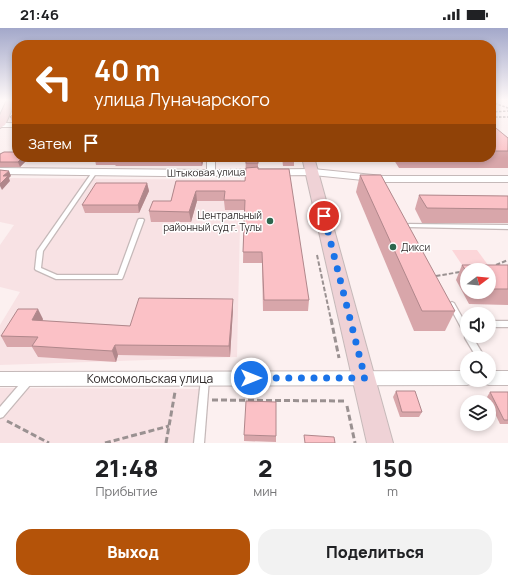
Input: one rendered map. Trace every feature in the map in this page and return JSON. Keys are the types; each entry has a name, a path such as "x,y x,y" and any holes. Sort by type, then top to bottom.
{"main road":[{"path":"311,164 380,443"}],"street":[{"path":"0,125 12,125"},
{"path":"211,162 211,172"},
{"name":"Штыковая улица","path":"0,171 163,173 211,172 311,164 385,183 508,179"},
{"path":"496,377 508,378"},
{"name":"Комсомольская улица","path":"0,379 460,378"}],"lane":[{"path":"95,172 40,251 38,269 56,277 120,277 141,220"},
{"path":"405,220 412,232"},
{"path":"409,226 508,227"},
{"path":"447,296 460,317"},
{"path":"496,324 508,324"},
{"path":"0,414 30,379"},
{"path":"199,443 206,379"}],"path":[{"path":"316,252 339,358"},
{"path":"496,266 508,260"},
{"path":"436,276 460,272"},
{"path":"166,443 178,379"},
{"path":"203,400 346,401"},
{"path":"348,406 355,443"},
{"path":"0,418 49,443"},
{"path":"105,443 169,426"}],"shaded area":[{"path":"7,178 241,180 237,357 0,365 0,325 20,292 0,287 0,245 14,225 0,222 0,186"},
{"path":"452,250 477,250 487,263 461,263"},
{"path":"0,388 209,389 204,443 0,443"}],"building":[{"path":"496,128 508,138 508,151 496,151"},
{"path":"4,152 12,152 12,162 0,162 0,154"},
{"path":"246,162 258,162 258,163"},
{"name":"Центральный районный суд г. Тулы","path":"258,167 258,169 289,169 309,300 264,300 262,252 243,252 245,200 224,200 225,191 196,191 189,212 149,211 153,201 171,201 176,181 245,181 246,168"},
{"path":"0,170 9,171 3,176 8,176 0,184"},
{"path":"360,175 381,175 455,311 422,311"},
{"path":"96,183 147,183 138,205 82,205"},
{"path":"419,195 508,196 508,209 427,208"},
{"path":"496,265 508,265 508,289 496,289"},
{"path":"139,298 233,299 229,346 115,345 112,351 32,346 38,337 1,336 18,309 38,309 32,320 130,326"},
{"path":"396,391 415,391 422,412 402,412"},
{"path":"490,392 508,392 508,420 504,420 496,404 496,395 492,395"},
{"path":"246,401 276,402 276,436 244,435"},
{"path":"304,435 334,437 335,443 305,443"}],"place":[{"name":"Центральный районный суд г. Тулы","path":"270,221"},
{"name":"Дикси","path":"393,247"}],"route":[{"path":"251,378 365,378 324,216"}]}
